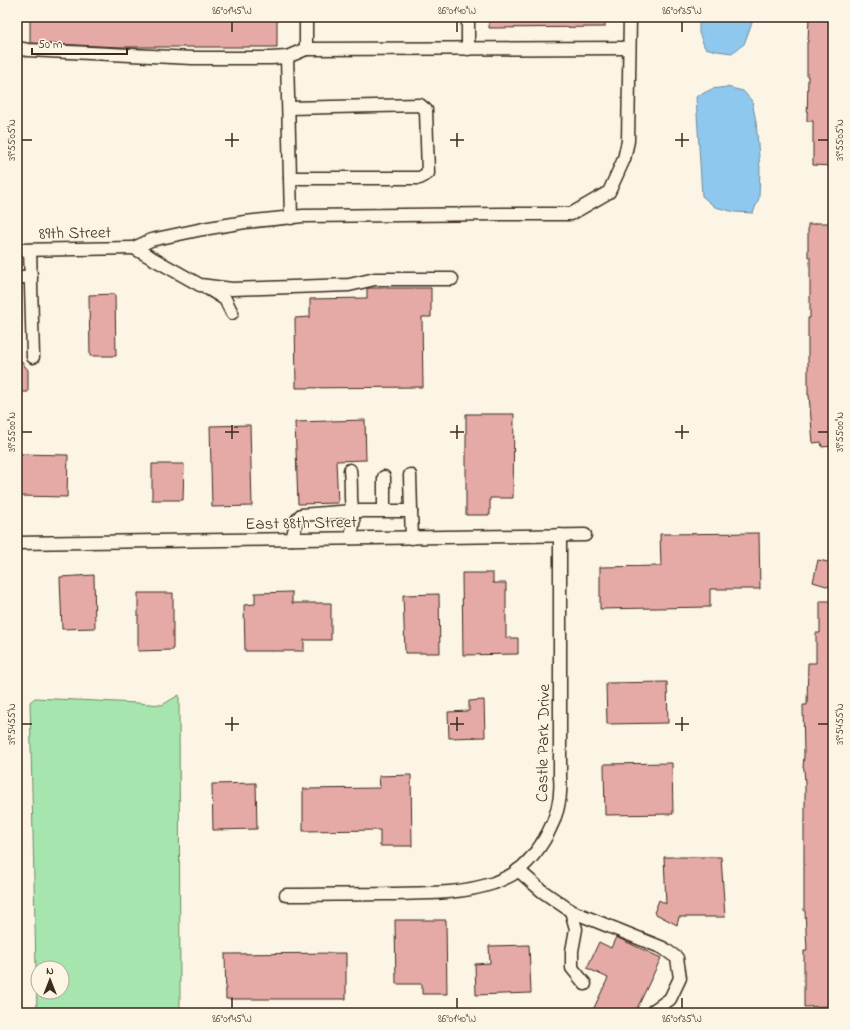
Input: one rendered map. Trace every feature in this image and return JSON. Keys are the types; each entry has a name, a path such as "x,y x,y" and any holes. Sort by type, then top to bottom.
{"street":[{"path":"306,17 306,48"},
{"path":"468,17 468,48"},
{"path":"134,248 151,240 188,232 245,222 303,216 571,214 609,192 624,159 628,141 630,17"},
{"path":"17,48 28,50 192,58 271,58 288,56 306,48 629,48"},
{"path":"288,56 291,218"},
{"path":"289,108 420,104 426,110 428,173 420,178 290,178"},
{"path":"134,248 225,299 232,313"},
{"name":"89th Street","path":"17,250 134,248"},
{"path":"30,250 33,357"},
{"path":"17,277 31,277"},
{"path":"200,285 232,289 349,285 375,279 452,279"},
{"path":"350,470 354,527 350,538"},
{"path":"410,475 412,538"},
{"path":"384,477 384,510"},
{"path":"292,539 297,520 301,515 353,511 411,511"},
{"name":"Castle Park Drive","path":"286,895 422,894 456,892 472,889 502,880 513,874 526,863 545,840 555,818 560,795 560,535"},
{"name":"East 88th Street","path":"17,543 585,535"},
{"path":"518,870 542,892 571,911 663,948 677,958 680,978 670,999 652,1011"},
{"path":"571,911 576,929 572,951 572,968 585,984"}],"green space":[{"path":"179,695 180,1013 37,1013 37,1000 70,1000 70,960 36,960 30,702 35,698 162,705"}],"water":[{"path":"699,17 752,17 752,23 744,44 732,53 705,48 699,33"},
{"path":"727,87 743,91 752,101 756,122 760,168 759,198 753,213 735,212 715,207 702,196 696,97 712,89"}],"building":[{"path":"30,17 277,17 277,47 121,47 30,43"},
{"path":"489,17 605,17 605,27 489,28"},
{"path":"809,17 833,17 833,166 813,165 813,121 807,121 807,42"},
{"path":"833,223 833,446 822,447 821,442 813,443 808,395 810,257 808,257 808,224"},
{"path":"431,288 431,317 422,317 423,387 296,388 295,318 310,317 310,299 367,298 367,289"},
{"path":"115,294 116,356 90,356 89,295"},
{"path":"17,356 28,370 28,392 17,392"},
{"path":"466,414 514,414 513,498 490,498 490,515 466,515"},
{"path":"365,420 366,460 336,461 338,503 298,504 295,422"},
{"path":"250,425 252,506 212,507 210,426"},
{"path":"19,454 68,455 67,497 19,496"},
{"path":"152,464 184,464 183,500 152,500"},
{"path":"759,533 760,589 710,589 710,607 600,609 600,567 661,566 660,534"},
{"path":"818,560 833,563 833,588 813,582"},
{"path":"462,573 493,573 493,583 506,583 506,638 518,638 518,654 463,655"},
{"path":"94,575 95,628 62,629 60,577"},
{"path":"292,592 292,603 331,603 331,640 304,640 304,651 245,651 244,605 255,604 255,593"},
{"path":"138,593 173,593 173,650 138,651"},
{"path":"439,594 440,653 405,653 403,595"},
{"path":"820,601 833,601 833,1006 804,1007 804,951 807,951 804,911 805,784 803,768 803,705 807,705 808,663 816,663 816,633 820,633"},
{"path":"667,682 668,723 607,724 606,683"},
{"path":"484,700 485,737 449,738 448,712 469,711 469,701"},
{"path":"672,763 673,814 605,815 604,764"},
{"path":"411,775 412,846 380,846 380,830 303,831 303,789 380,788 379,776"},
{"path":"256,783 257,829 213,830 212,784"},
{"path":"664,857 721,857 725,917 679,917 677,925 654,913 659,900 666,904"},
{"path":"395,920 446,920 447,994 422,994 422,984 396,984"},
{"path":"616,937 661,958 635,1013 600,1013 593,1010 608,978 587,968 599,942 611,948"},
{"path":"529,945 531,993 476,995 475,964 490,963 489,946"},
{"path":"346,953 346,999 226,999 225,954"}]}
